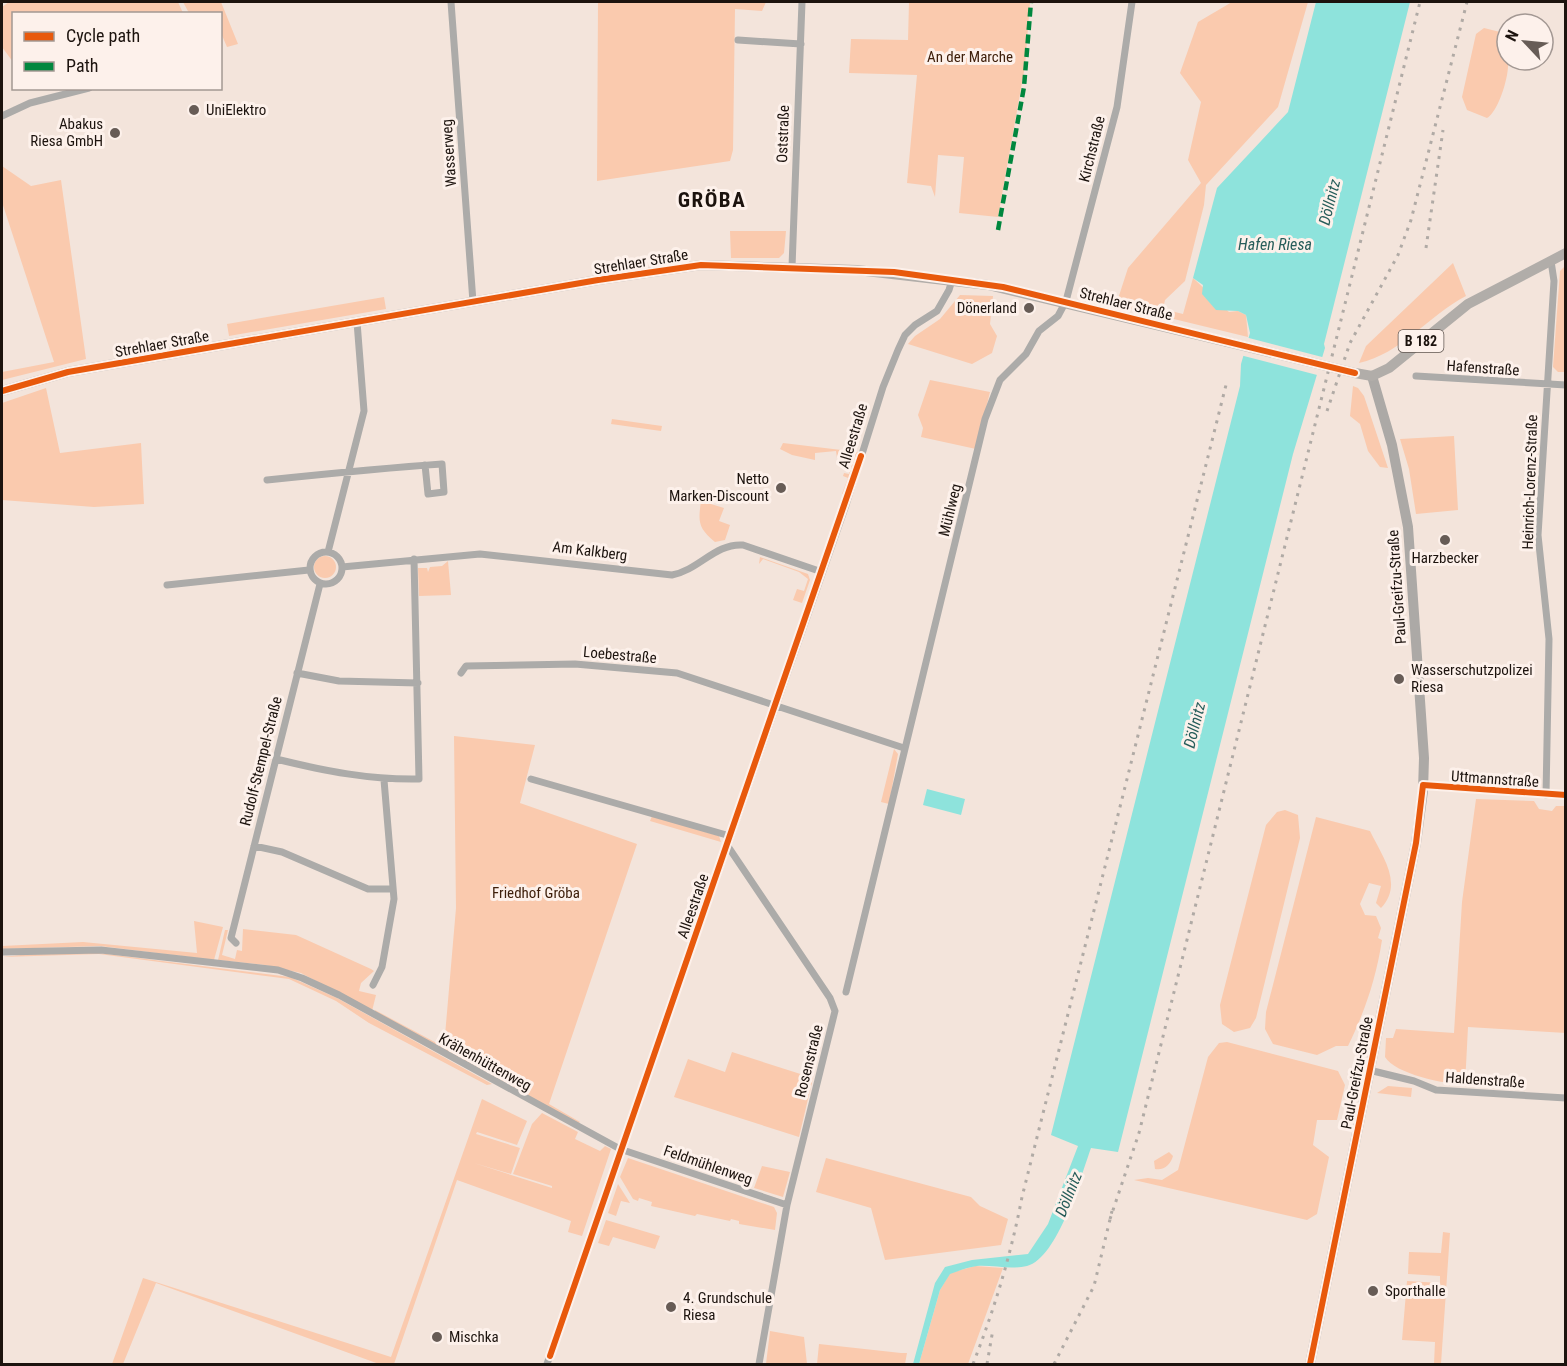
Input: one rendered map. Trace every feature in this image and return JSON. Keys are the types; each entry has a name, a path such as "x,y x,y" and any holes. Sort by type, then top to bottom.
{"main road":[{"name":"B 182","path":"1372,376 1397,362 1468,304 1566,253"},
{"name":"Strehlaer Straße","path":"2,391 68,372 675,267 792,267 894,272 1003,287 1372,376"},
{"name":"Paul-Greifzu-Straße","path":"1310,1365 1416,843 1423,785 1421,703 1405,503 1372,376"}],"street":[{"name":"Wasserweg","path":"451,2 473,302"},
{"name":"Oststraße","path":"792,267 802,2"},
{"name":"Kirchstraße","path":"1066,301 1117,107 1132,2"},
{"path":"738,40 801,44"},
{"path":"2,116 30,103 81,90"},
{"name":"Heinrich-Lorenz-Straße","path":"1546,795 1549,639 1538,536 1554,281 1551,261"},
{"name":"Alleestraße","path":"547,1365 897,350 910,330 937,310 952,280"},
{"name":"Mühlweg","path":"846,992 990,404 1000,380 1026,354 1039,331 1058,316 1066,301"},
{"path":"328,552 364,411 357,322"},
{"name":"Hafenstraße","path":"1416,376 1566,385"},
{"path":"267,480 425,465 441,464 444,492 428,494 425,465"},
{"name":"Am Kalkberg","path":"342,567 490,554 672,575 686,572 720,549 733,544 744,545 822,572"},
{"path":"328,552 337,557 342,567 340,576 334,583 320,584 314,580 309,570 314,557 328,552"},
{"path":"276,759 336,774 384,780 419,779 414,559"},
{"path":"167,585 309,570"},
{"name":"Rudolf-Stempel-Straße","path":"236,943 231,938 320,584"},
{"name":"Loebestraße","path":"461,673 466,666 489,665 575,664 618,667 682,675 776,704"},
{"path":"297,673 339,681 418,683"},
{"path":"776,704 904,748"},
{"path":"531,779 730,836"},
{"path":"373,985 382,967 394,899 384,780"},
{"name":"Uttmannstraße","path":"1423,785 1566,795"},
{"name":"Rosenstraße","path":"727,844 830,998 835,1011 787,1205 759,1365"},
{"path":"254,846 282,852 368,889 393,889"},
{"name":"Krähenhüttenweg","path":"2,952 101,950 278,970 339,995 620,1149"},
{"name":"Haldenstraße","path":"1369,1070 1445,1091 1566,1098"},
{"name":"Feldmühlenweg","path":"620,1149 787,1205"}],"green space":[{"path":"9,2 178,2 183,12 12,12 12,61 2,47 2,7"},
{"path":"183,2 221,2 238,44 227,47 222,35 222,12 188,12"},
{"path":"598,2 766,2 762,11 735,9 733,150 730,161 597,181"},
{"name":"An der Marche","path":"909,2 1030,2 1025,66 998,217 959,213 964,157 938,155 935,197 931,186 907,183 917,75 849,73 851,39 908,40"},
{"path":"1232,2 1308,2 1278,107 1206,185 1204,205 1185,281 1165,300 1163,309 1183,314 1193,278 1229,312 1238,311 1246,315 1248,337 1116,305 1128,268 1201,183 1188,160 1201,102 1180,73 1198,22"},
{"path":"1484,28 1495,31 1495,72 1507,72 1502,94 1495,109 1487,118 1467,110 1462,97 1476,34"},
{"path":"2,166 31,186 61,180 86,359 2,380 2,372 54,362 2,202"},
{"path":"730,231 786,231 784,253 779,258 731,258"},
{"path":"1453,263 1466,296 1402,343 1359,363 1366,346"},
{"path":"1565,266 1565,372 1558,372 1553,367 1560,271"},
{"path":"960,295 993,296 990,324 997,336 992,353 972,364 908,344 915,336 940,319"},
{"path":"384,297 386,309 229,336 227,324"},
{"path":"930,380 990,392 976,449 921,437 923,428 918,415"},
{"path":"1353,386 1358,388 1364,396 1388,468 1380,467 1368,451 1360,424 1350,416"},
{"path":"46,388 60,453 141,443 144,504 94,507 2,500 2,403"},
{"path":"612,419 662,426 661,431 611,424"},
{"path":"1454,436 1458,510 1416,514 1409,469 1400,439"},
{"path":"783,443 858,452 844,494 842,494 848,478 843,476 844,473 849,474 854,459 837,458 836,451 815,453 815,460 792,455 780,449"},
{"path":"701,501 724,508 719,521 730,525 725,540 715,542 705,533 700,520"},
{"path":"325,556 333,559 336,567 333,575 325,578 317,575 314,567 317,559"},
{"path":"760,557 808,574 810,580 802,603 793,600 797,589 804,591 808,579 799,572 763,559 759,564"},
{"path":"448,561 451,595 419,596 418,568 427,568 428,572 430,567 442,566"},
{"name":"Friedhof Gröba","path":"454,736 535,745 520,803 637,844 549,1104 580,1122 578,1124 375,1012 375,1010 444,1047 456,908"},
{"path":"894,749 898,754 889,804 881,802"},
{"path":"1476,799 1534,801 1539,809 1552,811 1556,806 1565,806 1566,1033 1468,1027 1465,1085 1445,1083 1409,1073 1390,1063 1385,1057 1386,1038 1393,1038 1396,1029 1454,1033 1462,902"},
{"path":"1285,810 1298,815 1300,838 1256,1018 1250,1028 1234,1032 1222,1024 1220,1005 1266,825 1277,812"},
{"path":"652,816 719,836 721,842 650,821"},
{"path":"1316,817 1370,831 1385,860 1391,880 1388,899 1381,908 1376,903 1381,886 1369,883 1360,904 1365,915 1376,916 1381,928 1378,938 1382,940 1373,981 1360,1020 1348,1046 1336,1046 1317,1055 1273,1044 1265,1029 1266,1012"},
{"path":"194,921 223,927 214,960 100,946 2,949 2,946 83,942 197,953"},
{"path":"243,929 296,935 371,969 374,971 361,983 359,991 376,995 372,1011 301,973 265,965 218,960 225,930 228,930 222,955 235,959 237,950 242,951"},
{"path":"49,952 99,953 290,977 337,998 492,1084 487,1085 369,1023 336,1001 289,979 99,954 2,957"},
{"path":"1227,1042 1338,1071 1345,1085 1337,1120 1317,1120 1313,1145 1329,1157 1317,1214 1307,1220 1134,1180 1148,1178 1162,1180 1178,1170 1208,1057 1219,1043"},
{"path":"732,1052 813,1078 799,1137 674,1097 688,1059 725,1072"},
{"path":"1388,1086 1412,1088 1411,1097 1377,1093"},
{"path":"482,1099 527,1121 517,1145 477,1132 476,1134 520,1148 511,1174 474,1163 552,1188 552,1186 513,1174 532,1124 542,1113 578,1132 575,1139 600,1151 605,1146 611,1149 582,1236 568,1232 571,1221 457,1180 394,1364 379,1364 156,1283 123,1364 112,1364 143,1278 391,1357"},
{"path":"1169,1152 1173,1156 1171,1162 1164,1168 1155,1169 1154,1161"},
{"path":"628,1158 774,1207 777,1213 775,1230 739,1224 739,1221 731,1219 730,1221 697,1214 695,1216 651,1206 652,1202 639,1198 638,1201 633,1199 620,1177"},
{"path":"826,1158 971,1197 980,1206 1008,1219 1001,1245 885,1260 871,1208 816,1192"},
{"path":"762,1166 790,1172 783,1197 754,1188"},
{"path":"618,1184 630,1203 621,1201 616,1216 608,1213"},
{"path":"606,1220 660,1236 655,1249 613,1237 609,1246 598,1243"},
{"path":"1443,1232 1450,1233 1441,1364 1434,1364 1435,1342 1402,1340 1407,1281 1440,1283 1440,1276 1408,1274 1409,1252 1441,1253"},
{"path":"975,1266 1003,1268 968,1364 919,1364 940,1290 950,1273"},
{"path":"770,1331 804,1337 807,1364 766,1364"},
{"path":"819,1344 907,1353 905,1364 817,1364"}],"water":[{"name":"Hafen Riesa","path":"1316,2 1410,2 1324,344 1325,348 1293,454 1118,1152 1091,1148 1067,1214 1049,1248 1038,1260 1021,1267 977,1266 950,1274 940,1290 919,1364 913,1364 935,1283 945,1267 972,1260 1028,1254 1048,1224 1078,1146 1051,1135 1240,386 1241,364 1250,333 1246,315 1238,311 1216,310 1202,294 1203,285 1193,278 1217,188 1288,112"},
{"path":"927,789 965,799 961,815 923,805"}],"pier":[{"path":"1245,337 1326,358 1321,376 1240,355"}],"railway":[{"path":"1110,1219 1139,1133 1420,2"},
{"path":"1327,411 1350,343 1398,255 1411,220 1467,2"},
{"path":"1426,248 1443,130"},
{"path":"973,1364 995,1303 1018,1219 1226,385"},
{"path":"1054,1364 1094,1286 1112,1211"},
{"path":"987,1364 993,1329"}],"marked path":[{"path":"998,230 1024,87 1031,2"}],"cycle path":[{"path":"2,391 68,372 598,280 701,265 894,272 1003,287 1355,373"},
{"path":"550,1356 861,456"},
{"path":"1310,1364 1416,843 1423,785 1566,795"}],"place":[{"name":"UniElektro","path":"194,110"},
{"name":"Abakus Riesa GmbH","path":"115,133"},
{"name":"Dönerland","path":"1029,308"},
{"name":"Netto Marken-Discount","path":"781,488"},
{"name":"Harzbecker","path":"1445,540"},
{"name":"Wasserschutzpolizei Riesa","path":"1399,679"},
{"name":"Sporthalle","path":"1373,1291"},
{"name":"4. Grundschule Riesa","path":"671,1307"},
{"name":"Mischka","path":"437,1337"}],"district":[{"name":"GRÖBA","path":"712,200"}],"water label":[{"name":"Döllnitz","path":"1329,202"},
{"name":"Döllnitz","path":"1194,725"},
{"name":"Döllnitz","path":"1068,1194"}]}
